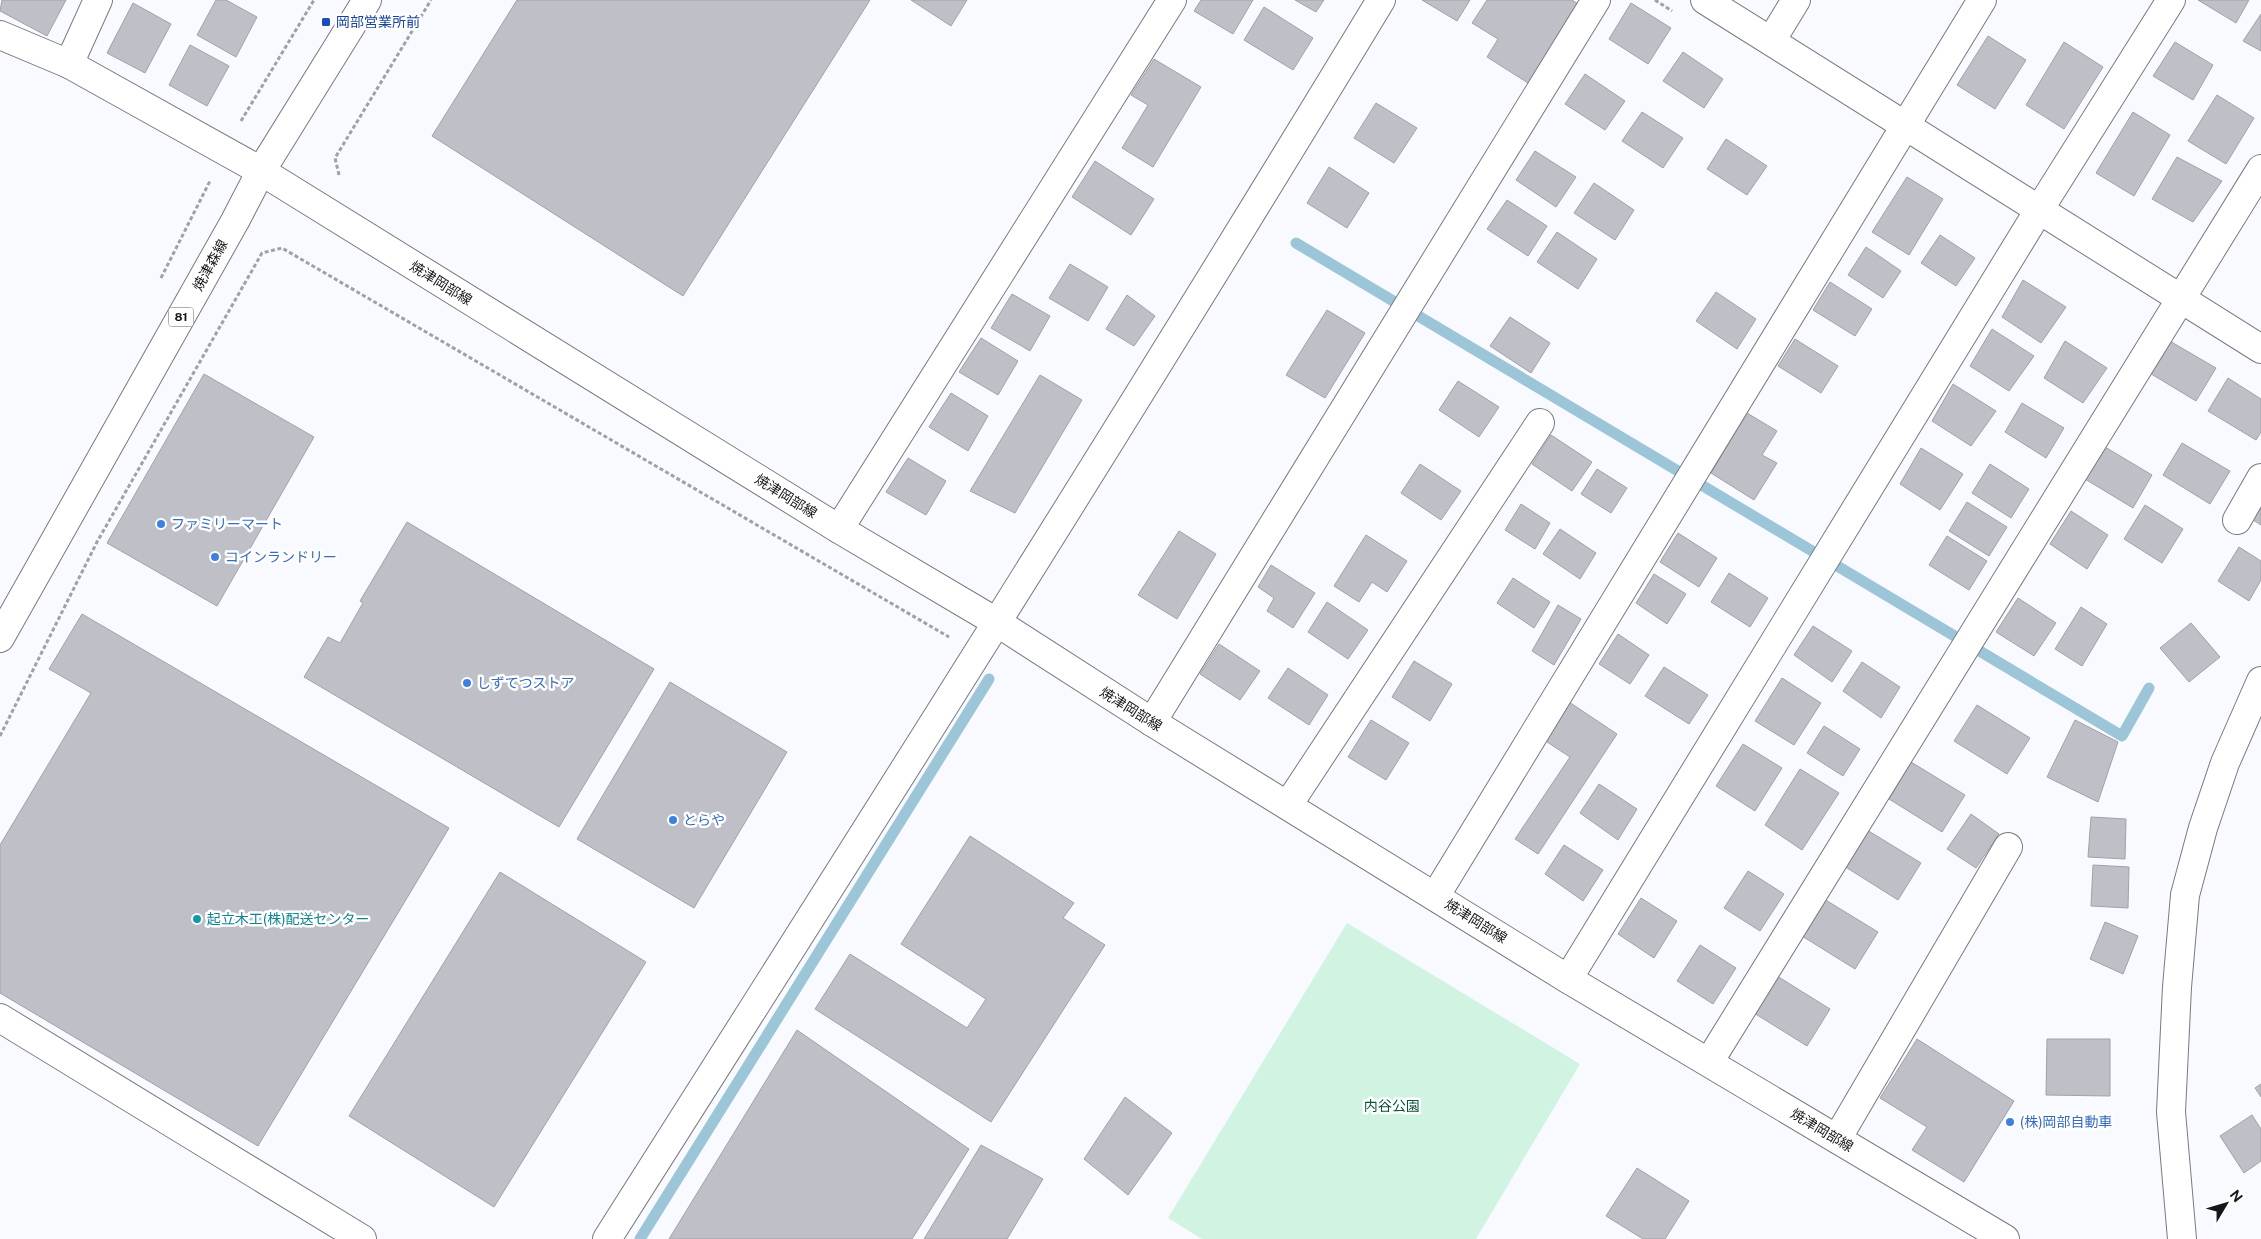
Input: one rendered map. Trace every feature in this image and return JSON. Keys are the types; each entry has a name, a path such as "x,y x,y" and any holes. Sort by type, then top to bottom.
{"street":[{"path":"69,64 98,0"},
{"name":"焼津森線","path":"0,638 230,230 261,171 367,0"},
{"path":"839,529 1172,0"},
{"path":"607,1239 998,623 1250,216 1381,0"},
{"path":"1152,722 1596,0"},
{"path":"1704,0 1905,124 2261,349"},
{"path":"1771,41 1796,0"},
{"path":"1436,895 1982,0"},
{"path":"1568,979 2040,210 2172,0"},
{"name":"焼津岡部線","path":"0,35 69,64 261,171 839,529 998,623 1152,722 1436,895 1568,979 2005,1239"},
{"path":"1709,1062 2261,169"},
{"path":"1288,805 1540,423"},
{"path":"2237,520 2261,478"},
{"path":"2182,1239 2171,1112 2177,987 2185,895 2203,828 2225,763 2261,681"},
{"path":"1837,1139 2008,847"},
{"path":"0,1018 362,1239"}],"path":[{"path":"240,123 314,0"},
{"path":"339,175 336,158 431,0"},
{"path":"0,736 97,542 262,253 282,248 955,640"}],"green space":[{"name":"内谷公園","path":"1347,923 1580,1064 1476,1239 1202,1239 1168,1218"}],"building":[{"path":"2,0 66,0 47,36 0,11"},
{"path":"216,0 226,0 257,17 236,57 197,35"},
{"path":"517,0 870,0 683,296 432,136"},
{"path":"911,0 967,0 951,26"},
{"path":"1201,0 1253,0 1233,34 1194,11"},
{"path":"1295,0 1324,0 1316,12"},
{"path":"1422,0 1470,0 1457,21"},
{"path":"1487,0 1572,0 1578,4 1528,83 1487,57 1498,39 1472,23"},
{"path":"2198,0 2249,0 2236,23"},
{"path":"133,3 171,24 145,73 107,53"},
{"path":"1631,3 1671,28 1648,64 1609,39"},
{"path":"1264,7 1313,38 1293,70 1244,40"},
{"path":"2261,14 2261,51 2243,41"},
{"path":"1988,36 2026,60 1995,109 1957,85"},
{"path":"2064,42 2103,67 2064,129 2026,105"},
{"path":"2175,42 2213,65 2193,100 2153,76"},
{"path":"190,45 229,66 207,106 169,85"},
{"path":"1683,52 1723,79 1704,108 1663,81"},
{"path":"1154,59 1201,87 1153,167 1122,148 1148,105 1131,95"},
{"path":"1585,74 1625,101 1605,130 1565,104"},
{"path":"2217,95 2254,118 2226,164 2188,141"},
{"path":"1376,103 1417,128 1394,163 1354,138"},
{"path":"1642,112 1683,138 1663,168 1622,141"},
{"path":"2133,112 2170,135 2134,196 2096,173"},
{"path":"1726,139 1767,166 1747,195 1707,169"},
{"path":"1535,151 1576,177 1556,207 1516,180"},
{"path":"2177,157 2222,181 2193,222 2152,199"},
{"path":"1095,161 1154,199 1131,235 1072,197"},
{"path":"1329,167 1369,193 1347,228 1307,203"},
{"path":"1907,177 1943,199 1909,255 1872,232"},
{"path":"1594,183 1634,210 1615,240 1574,213"},
{"path":"1507,200 1547,226 1528,256 1487,229"},
{"path":"1557,232 1597,259 1578,289 1537,262"},
{"path":"1940,235 1975,258 1956,286 1921,263"},
{"path":"1866,247 1901,271 1883,298 1848,275"},
{"path":"1070,264 1108,287 1088,321 1049,298"},
{"path":"2023,280 2066,307 2041,343 2002,317"},
{"path":"1830,282 1872,309 1855,336 1813,310"},
{"path":"1716,292 1756,319 1737,349 1696,321"},
{"path":"1012,294 1050,316 1030,351 991,328"},
{"path":"1127,295 1155,316 1134,346 1106,329"},
{"path":"1327,310 1365,333 1325,398 1286,375"},
{"path":"1510,317 1550,343 1531,373 1490,346"},
{"path":"1992,329 2034,356 2009,391 1970,366"},
{"path":"981,338 1018,361 998,395 959,372"},
{"path":"1795,339 1838,366 1821,393 1778,366"},
{"path":"2168,340 2216,368 2196,401 2148,372"},
{"path":"2065,341 2107,368 2083,403 2044,378"},
{"path":"204,374 314,437 217,606 107,543"},
{"path":"1040,375 1082,400 1015,513 970,491"},
{"path":"2228,378 2261,399 2261,432 2256,440 2208,411"},
{"path":"1458,381 1499,407 1479,437 1439,410"},
{"path":"1953,384 1996,411 1971,446 1932,421"},
{"path":"951,393 988,416 968,451 929,427"},
{"path":"2022,403 2064,428 2046,458 2005,432"},
{"path":"1747,413 1777,431 1762,455 1777,463 1754,500 1711,473"},
{"path":"1551,435 1592,462 1572,491 1532,464"},
{"path":"2182,443 2230,471 2210,504 2163,475"},
{"path":"2105,447 2152,475 2133,508 2085,479"},
{"path":"1921,448 1963,474 1940,510 1900,484"},
{"path":"908,458 946,481 926,515 886,492"},
{"path":"1420,464 1461,491 1441,520 1401,493"},
{"path":"1990,464 2029,489 2011,518 1972,493"},
{"path":"1597,469 1627,488 1611,513 1581,494"},
{"path":"2261,500 2261,525 2250,518"},
{"path":"1967,502 2007,527 1989,556 1949,531"},
{"path":"1521,504 1550,523 1535,549 1505,530"},
{"path":"2145,505 2183,529 2162,563 2124,539"},
{"path":"2071,511 2108,535 2087,569 2050,544"},
{"path":"407,522 654,669 559,827 304,677 328,637 340,643 363,603 360,601"},
{"path":"1560,529 1596,553 1580,579 1543,554"},
{"path":"1179,531 1216,554 1177,619 1138,595"},
{"path":"1678,533 1717,558 1699,587 1660,562"},
{"path":"1366,535 1407,561 1387,592 1372,582 1359,602 1334,586"},
{"path":"1947,536 1987,561 1969,590 1929,565"},
{"path":"2239,547 2261,561 2261,580 2249,601 2218,581"},
{"path":"1271,565 1315,593 1293,628 1267,611 1274,598 1258,587"},
{"path":"1729,573 1768,598 1750,627 1711,602"},
{"path":"1654,574 1686,594 1667,624 1636,603"},
{"path":"1513,578 1550,602 1534,628 1497,603"},
{"path":"2018,598 2056,623 2034,656 1996,632"},
{"path":"1327,602 1368,630 1348,659 1308,632"},
{"path":"1558,605 1581,619 1554,665 1532,651"},
{"path":"2081,607 2107,624 2082,666 2055,649"},
{"name":"起立木工(株)配送センター","path":"82,614 449,828 258,1146 0,993 0,845 91,693 49,669"},
{"path":"2191,623 2220,657 2189,682 2160,648"},
{"path":"1813,626 1852,651 1832,682 1794,655"},
{"path":"1618,634 1649,655 1630,684 1599,664"},
{"path":"1219,644 1260,671 1240,700 1200,674"},
{"path":"1414,661 1452,684 1430,721 1392,697"},
{"path":"1862,662 1900,687 1881,718 1843,691"},
{"path":"1664,667 1708,695 1689,724 1645,696"},
{"path":"1288,668 1328,695 1309,725 1268,698"},
{"path":"1782,678 1821,703 1794,745 1755,721"},
{"path":"670,682 787,752 694,908 577,839"},
{"path":"1566,700 1617,734 1538,854 1515,839 1570,757 1541,738"},
{"path":"1977,705 2030,738 2007,774 1954,741"},
{"path":"1371,720 1409,743 1386,780 1348,757"},
{"path":"2075,720 2118,742 2098,802 2047,777"},
{"path":"1824,726 1860,749 1843,776 1807,753"},
{"path":"1743,744 1782,768 1755,811 1716,786"},
{"path":"1911,762 1965,795 1942,832 1889,799"},
{"path":"1800,769 1839,793 1802,850 1765,825"},
{"path":"1599,784 1637,809 1618,840 1580,813"},
{"path":"1971,814 1999,834 1976,868 1947,849"},
{"path":"2091,817 2126,819 2125,859 2088,857"},
{"path":"1867,830 1921,863 1898,900 1844,866"},
{"path":"970,836 1074,903 1063,918 1105,945 991,1122 815,1009 850,954 967,1028 986,999 901,944"},
{"path":"1564,845 1603,870 1583,901 1545,874"},
{"path":"2093,865 2129,867 2128,908 2091,906"},
{"path":"1748,871 1784,894 1760,931 1724,908"},
{"path":"500,872 646,962 494,1207 349,1116"},
{"path":"1641,898 1677,921 1654,958 1618,934"},
{"path":"1824,899 1878,932 1855,969 1802,936"},
{"path":"2105,922 2138,936 2123,974 2090,959"},
{"path":"1700,945 1736,968 1713,1004 1677,981"},
{"path":"1777,976 1830,1009 1807,1046 1754,1013"},
{"path":"797,1030 969,1149 912,1239 669,1239"},
{"path":"1917,1039 2014,1101 1964,1182 1912,1150 1927,1127 1880,1098"},
{"path":"2047,1039 2110,1039 2110,1096 2046,1095"},
{"path":"2261,1084 2261,1097 2255,1088"},
{"path":"1125,1097 1172,1133 1128,1195 1084,1159"},
{"path":"2252,1115 2261,1129 2261,1161 2244,1173 2220,1136"},
{"path":"981,1145 1043,1179 1007,1239 924,1239"},
{"path":"1637,1168 1689,1201 1665,1239 1643,1239 1606,1216"}],"waterway":[{"path":"1296,243 2122,736 2149,688"},
{"path":"640,1239 989,679"}],"place":[{"name":"岡部営業所前","path":"326,22"},
{"name":"ファミリーマート","path":"161,524"},
{"name":"コインランドリー","path":"215,557"},
{"name":"しずてつストア","path":"467,683"},
{"name":"とらや","path":"673,820"},
{"name":"起立木工(株)配送センター","path":"197,919"},
{"name":"(株)岡部自動車","path":"2010,1122"}]}
